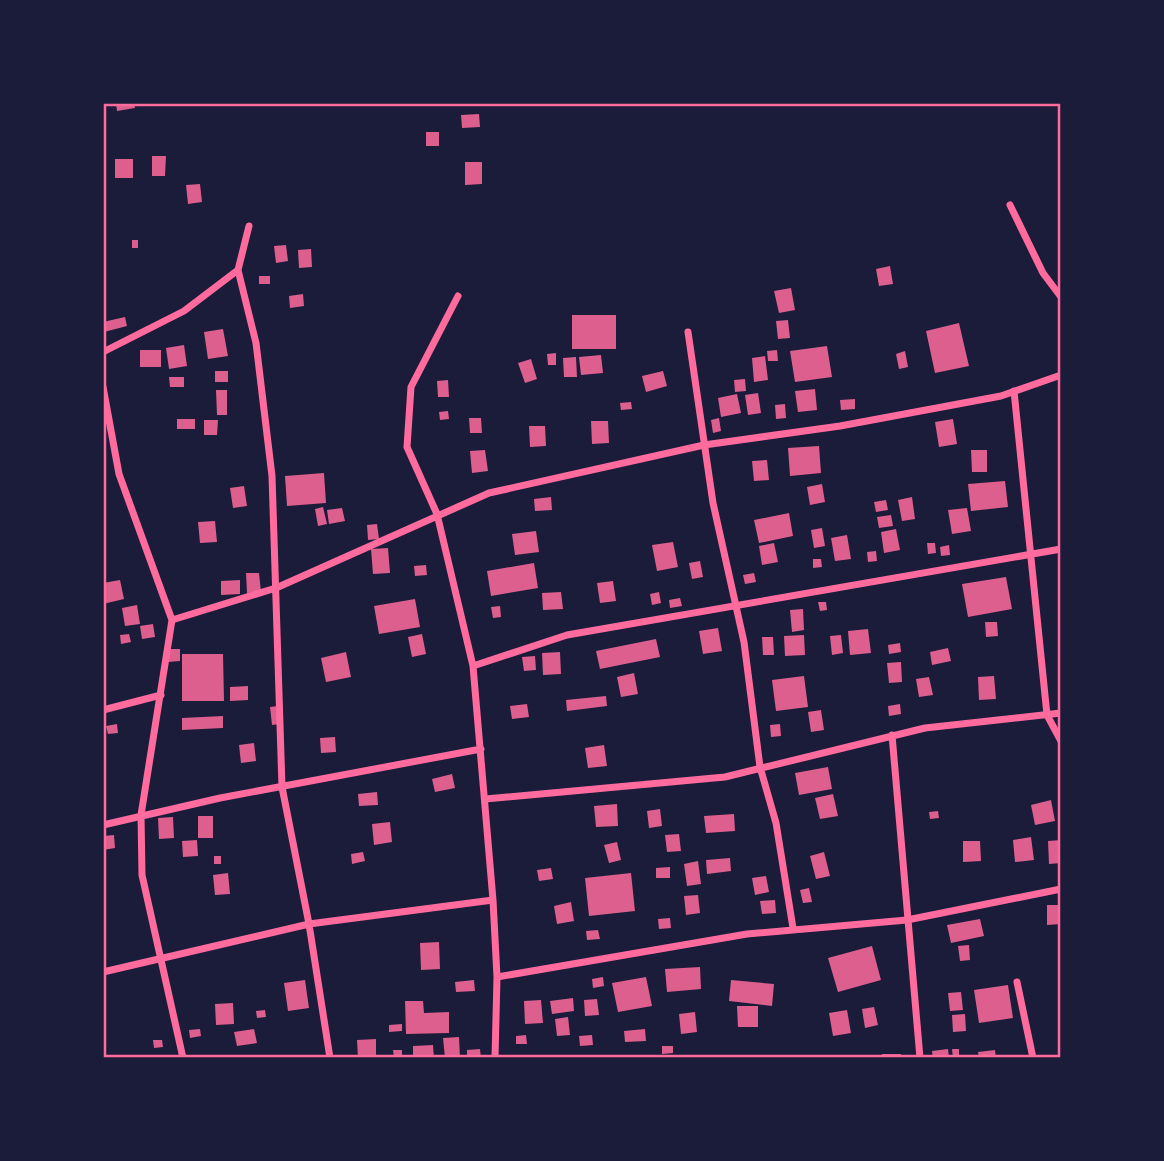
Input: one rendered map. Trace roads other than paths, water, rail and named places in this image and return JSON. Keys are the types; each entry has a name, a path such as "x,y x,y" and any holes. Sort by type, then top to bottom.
{"street":[{"path":"1010,205 1043,273 1061,297"},
{"path":"249,226 238,270 256,343 269,450 282,787 309,923 330,1058"},
{"path":"103,352 184,311 238,270"},
{"path":"458,296 411,387 407,447 437,514 473,666 494,900 497,978 495,1058"},
{"path":"688,332 704,445 744,642 760,767 776,823 793,928"},
{"path":"172,620 276,588 489,493 704,445 840,426 1014,391 1061,375"},
{"path":"103,387 119,474 172,620 141,815 142,875 163,958 183,1058"},
{"path":"1014,391 1047,715 1061,741"},
{"path":"473,666 567,635 1061,550"},
{"path":"103,709 161,695"},
{"path":"485,799 725,777 925,728 1061,713"},
{"path":"892,735 920,1058"},
{"path":"103,825 141,815 481,749"},
{"path":"497,978 793,928 907,920 1061,888"},
{"path":"103,972 309,923 494,900"},
{"path":"1017,982 1033,1058"}]}
